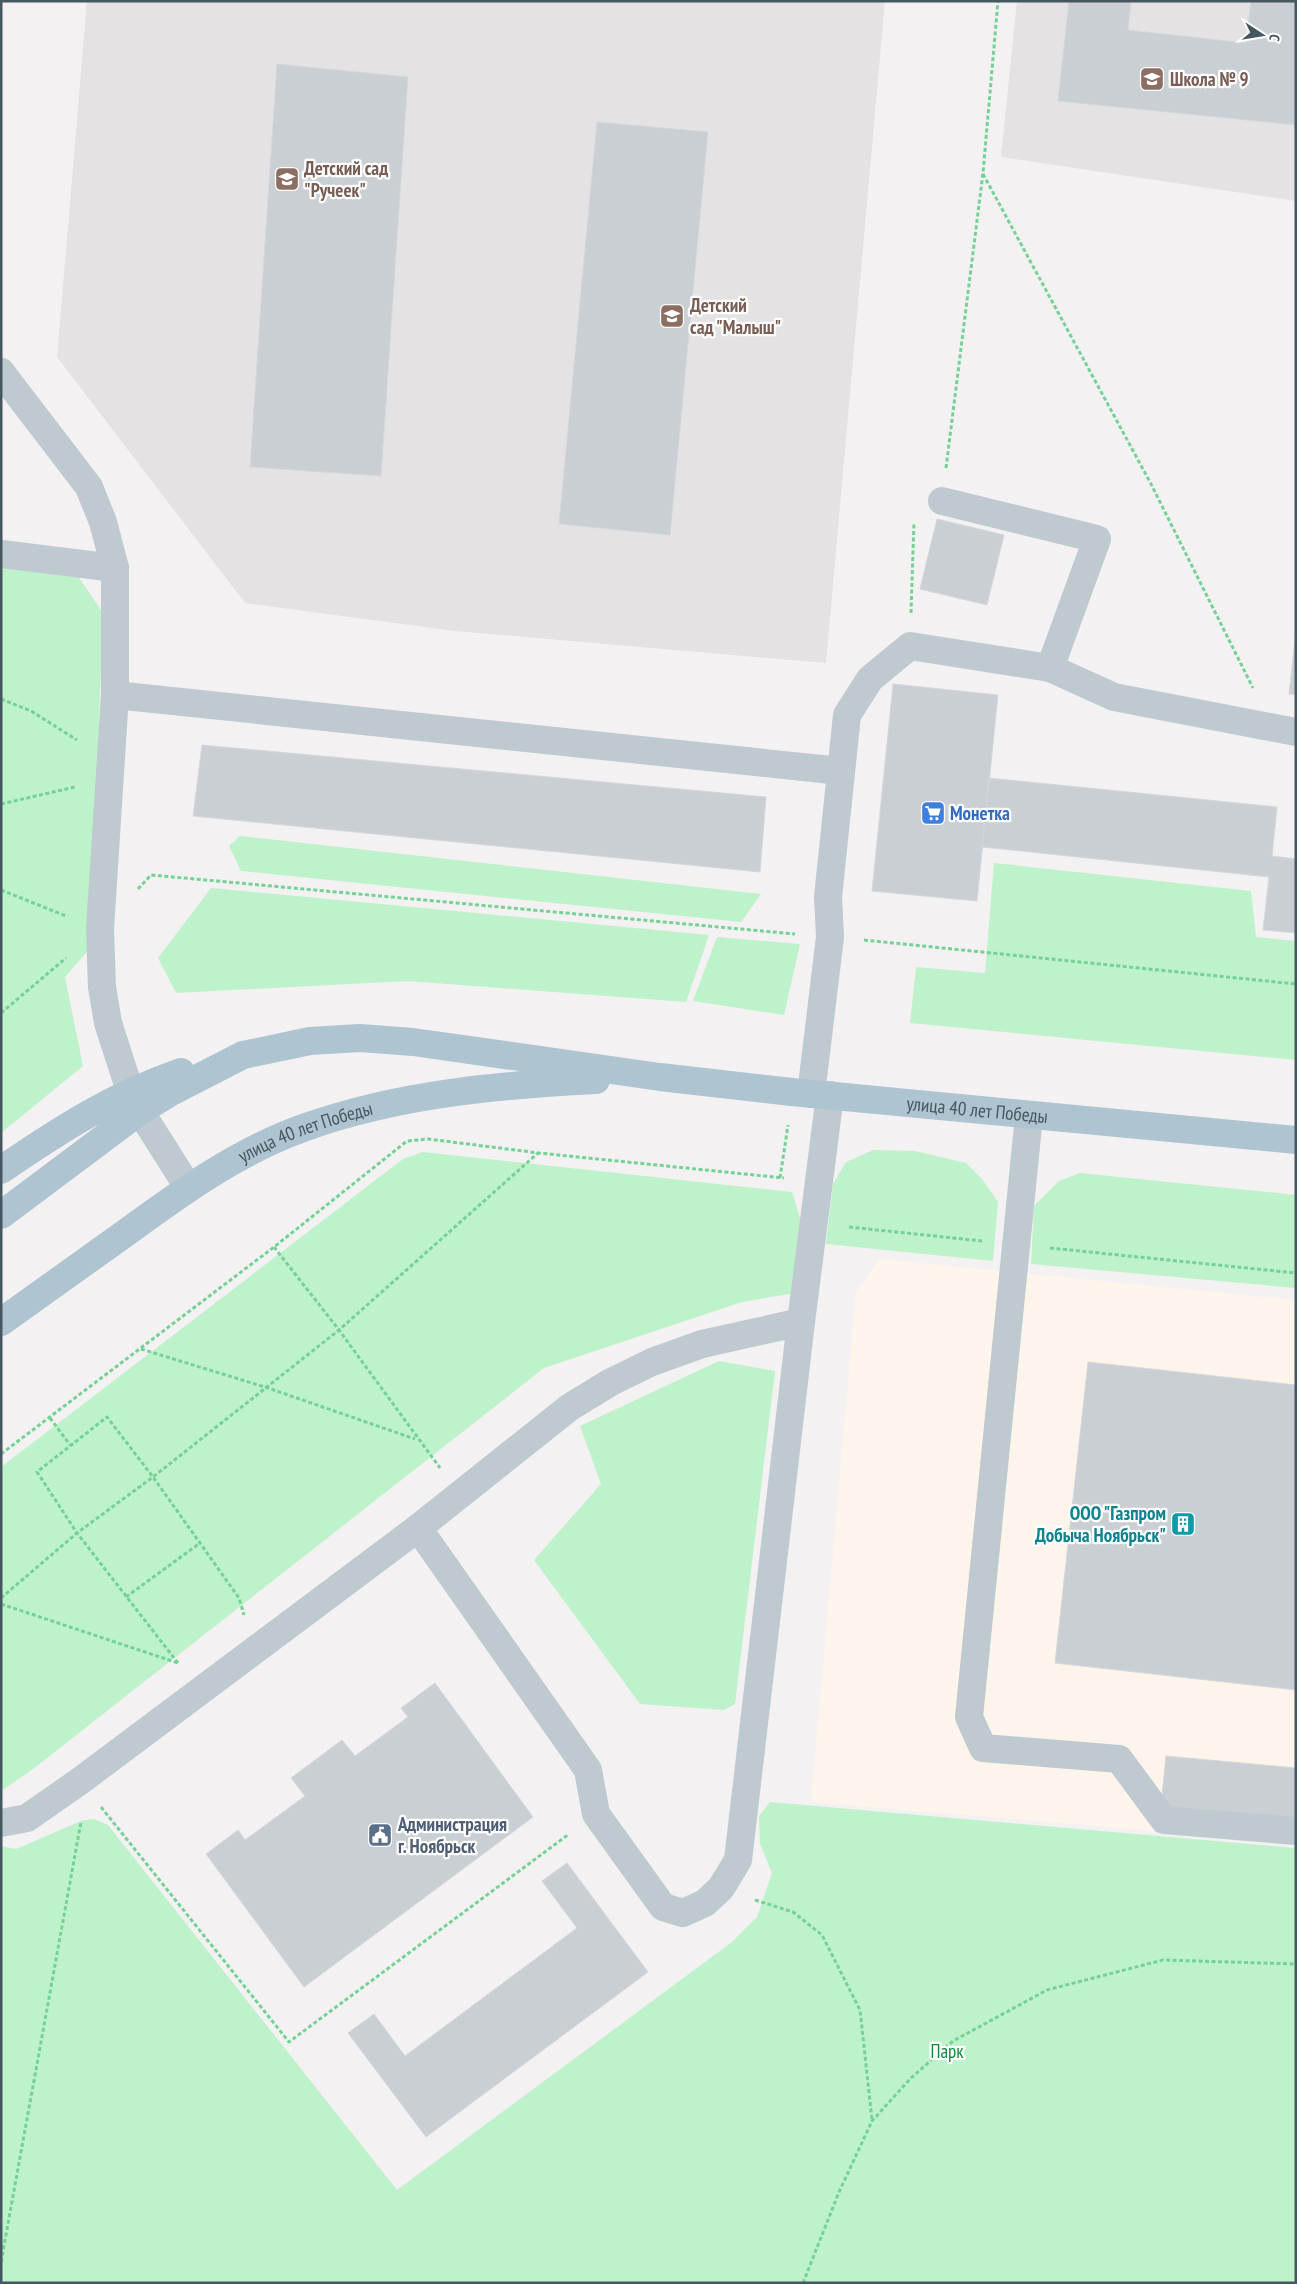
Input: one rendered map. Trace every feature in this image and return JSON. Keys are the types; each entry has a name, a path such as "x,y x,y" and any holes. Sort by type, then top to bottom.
{"main road":[{"name":"улица 40 лет Победы","path":"135,1101 189,1069 310,1041 360,1038 414,1042 660,1077 1029,1116 1296,1140"},
{"name":"улица 40 лет Победы","path":"1,1322 188,1187 260,1147 305,1127 359,1110 432,1095 527,1084 660,1077"},
{"path":"1,1170 66,1125 135,1101"},
{"path":"1,1215 135,1101"}],"lane":[{"path":"1,372 89,487 103,522 115,568 115,695 100,929 102,987 108,1023 118,1058 135,1101 188,1187"},
{"path":"942,501 1096,539 1050,668"},
{"path":"1,554 115,568"},
{"path":"418,1528 588,1770 596,1814 663,1907 683,1913 705,1904 721,1888 738,1860 817,1182 820,1094 830,937 828,897 847,715 870,679 910,646 1050,668 1114,697 1284,730"},
{"path":"115,695 841,771"},
{"path":"1029,1116 969,1717 983,1748 1118,1759 1164,1820 1296,1831"},
{"path":"1,1823 27,1818 80,1781 418,1528 570,1407 611,1382 652,1362 702,1344 801,1322"}],"path":[{"path":"910,646 914,522 942,501 983,173 998,1"},
{"path":"983,173 1284,730"},
{"path":"1,699 31,711 110,771"},
{"path":"1,804 110,771"},
{"path":"1,1013 100,929 152,875 830,937 1296,984"},
{"path":"1,890 100,929"},
{"path":"1,1454 274,1247 407,1141 428,1139 538,1153 817,1182"},
{"path":"1,1598 77,1533 268,1388 339,1330 538,1153"},
{"path":"813,1224 1296,1273"},
{"path":"274,1247 339,1330 417,1439 460,1494"},
{"path":"140,1349 268,1388 417,1439"},
{"path":"178,1663 77,1533 37,1472 107,1417 153,1477 239,1598 253,1652"},
{"path":"50,1418 70,1445"},
{"path":"126,1597 200,1543"},
{"path":"1,1604 178,1663 215,1680"},
{"path":"80,1781 289,2042 596,1814"},
{"path":"1,2262 81,1829 80,1781"},
{"path":"721,1888 792,1912 822,1935 860,2010 872,2121"},
{"path":"803,2283 839,2192 872,2121 910,2078 953,2041 1047,1990 1163,1960 1296,1964"}],"shaded area":[{"path":"87,1 885,1 826,663 455,631 245,603 57,357"},
{"name":"Школа № 9","path":"1017,1 1296,1 1296,201 1001,157"},
{"path":"880,1259 1296,1300 1296,1843 811,1802 856,1292"}],"green space":[{"path":"1,561 73,569 103,613 91,947 65,977 83,1066 1,1133"},
{"path":"240,836 761,894 741,922 241,871 229,846"},
{"path":"994,863 1251,891 1256,937 1296,941 1296,1060 910,1023 916,967 985,973"},
{"path":"211,888 709,935 686,1002 408,981 176,993 158,958"},
{"path":"717,937 800,944 784,1015 693,1001"},
{"path":"873,1150 915,1151 966,1163 982,1179 998,1202 993,1261 826,1244 833,1184 846,1162"},
{"path":"423,1152 792,1192 802,1224 795,1293 742,1302 544,1368 33,1769 1,1791 1,1467 403,1159"},
{"path":"1080,1173 1296,1195 1296,1288 1031,1264 1034,1206 1059,1181"},
{"path":"719,1361 775,1371 735,1704 724,1710 640,1704 534,1560 601,1484 580,1426"},
{"name":"Парк","path":"770,1802 1296,1848 1296,2283 1,2283 1,1846 16,1849 81,1821 94,1819 108,1825 397,2190 732,1942 757,1917 772,1873 760,1844 759,1816"}],"building":[{"path":"1069,1 1131,1 1128,30 1246,43 1251,1 1296,1 1296,125 1058,101"},
{"path":"277,64 408,77 381,476 250,467"},
{"path":"597,122 708,132 670,535 559,524"},
{"path":"937,519 1004,535 987,605 920,589"},
{"path":"1296,631 1296,695 1289,694"},
{"name":"Монетка","path":"893,684 998,695 977,901 872,891"},
{"path":"202,745 766,797 760,872 193,816"},
{"path":"989,778 1277,807 1272,856 1296,859 1296,933 1263,930 1269,877 982,847"},
{"name":"ООО \"Газпром Добыча Ноябрьск\"","path":"1088,1362 1296,1385 1296,1690 1055,1663"},
{"name":"Администрация г. Ноябрьск","path":"435,1683 533,1817 304,1987 206,1854 238,1830 245,1840 305,1796 291,1778 342,1740 355,1756 408,1717 401,1708"},
{"path":"1166,1756 1296,1768 1296,1819 1161,1806"},
{"path":"567,1863 648,1972 426,2137 348,2033 374,2014 405,2056 577,1928 542,1881"}],"place":[{"name":"Школа № 9","path":"1152,79"},
{"name":"Детский сад \"Ручеек\"","path":"287,179"},
{"name":"Детский сад \"Малыш\"","path":"672,316"},
{"name":"Монетка","path":"933,813"},
{"name":"ООО \"Газпром Добыча Ноябрьск\"","path":"1183,1524"},
{"name":"Администрация г. Ноябрьск","path":"380,1835"}]}
